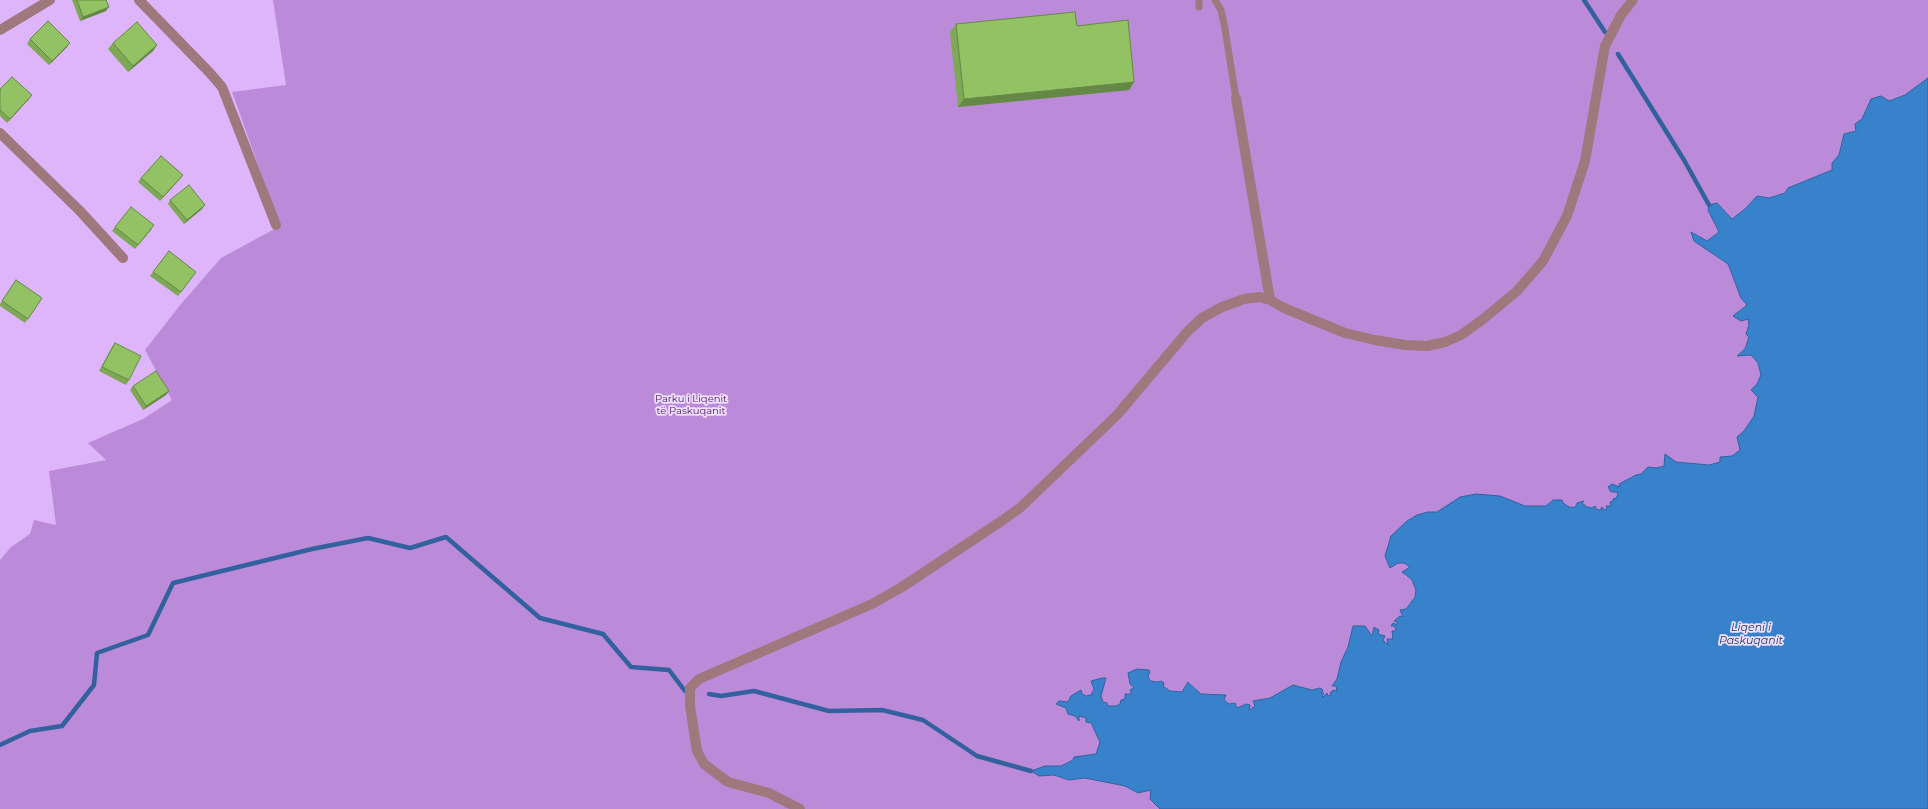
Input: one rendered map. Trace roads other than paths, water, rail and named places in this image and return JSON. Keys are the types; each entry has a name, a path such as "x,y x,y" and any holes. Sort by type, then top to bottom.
{"street":[{"path":"0,30 50,0"},
{"path":"139,0 222,87 276,225"},
{"path":"800,809 769,793 728,782 704,764 697,751 691,720 690,688 698,679 872,604 951,556 1021,507 1117,416 1170,350 1188,331 1202,318 1222,307 1244,299 1259,297 1270,300 1284,308 1346,333 1375,340 1420,346 1445,342 1461,335 1499,307 1517,291 1543,261 1567,216 1585,161 1606,46 1621,15 1633,0"},
{"path":"1236,98 1270,300"},
{"path":"0,133 80,211 123,258"}],"lane":[{"path":"1216,0 1225,29 1236,98"}],"water":[{"name":"Liqeni i Paskuqanit","path":"1928,78 1928,809 1160,809 1150,799 1151,790 1138,793 1125,786 1085,778 1069,780 1054,775 1039,776 1031,771 1045,766 1061,766 1073,760 1074,757 1096,754 1100,742 1091,723 1086,722 1086,718 1079,716 1079,721 1075,716 1068,714 1066,708 1056,704 1059,701 1068,702 1071,696 1081,690 1082,694 1086,696 1091,695 1094,689 1091,681 1106,678 1101,696 1103,702 1107,703 1108,706 1116,706 1120,704 1121,700 1125,699 1125,694 1132,694 1130,690 1134,688 1130,684 1128,673 1137,669 1149,670 1150,672 1148,676 1150,681 1161,681 1164,683 1163,686 1170,691 1182,692 1188,682 1201,694 1226,695 1224,700 1229,704 1235,703 1237,708 1246,704 1250,705 1249,710 1255,706 1253,701 1270,698 1293,685 1312,690 1320,688 1323,690 1321,693 1324,693 1322,696 1323,697 1327,693 1328,696 1331,695 1330,693 1333,690 1337,691 1336,686 1332,686 1337,679 1341,662 1348,647 1353,626 1365,626 1372,636 1374,627 1379,630 1378,634 1385,636 1383,640 1388,645 1387,639 1393,639 1392,631 1395,631 1396,629 1394,626 1391,626 1393,623 1397,625 1397,622 1394,621 1400,616 1403,617 1400,610 1406,609 1415,597 1416,590 1412,580 1402,572 1410,567 1404,563 1398,563 1390,568 1385,556 1391,536 1407,521 1417,515 1428,512 1437,512 1460,497 1476,494 1500,496 1525,506 1546,506 1553,500 1562,500 1563,503 1569,507 1575,507 1577,503 1584,501 1582,503 1587,507 1592,508 1595,506 1596,509 1600,510 1602,507 1604,510 1607,509 1606,506 1611,506 1610,502 1616,498 1618,494 1616,492 1611,492 1608,487 1612,484 1620,487 1619,484 1641,474 1648,467 1656,468 1664,466 1665,454 1676,462 1709,465 1720,462 1720,457 1732,456 1740,450 1737,437 1744,431 1754,416 1758,397 1751,390 1757,384 1761,375 1758,363 1751,355 1737,356 1745,349 1749,337 1746,334 1749,325 1748,319 1741,321 1733,316 1747,305 1741,298 1728,264 1694,241 1691,232 1707,241 1719,232 1708,210 1709,205 1717,203 1732,219 1745,209 1757,196 1769,198 1785,193 1788,188 1832,170 1832,163 1839,155 1844,134 1856,131 1855,124 1862,119 1871,99 1881,96 1889,101 1905,95"}],"waterway":[{"path":"1584,0 1605,32"},
{"path":"1618,54 1684,160 1709,205"},
{"path":"0,745 30,731 62,726 94,685 97,653 148,635 173,583 312,549 368,538 410,548 446,537 540,618 603,634 631,667 669,670 685,691"},
{"path":"709,694 721,696 754,691 829,711 882,710 923,720 977,756 1031,771"}],"park label":[{"name":"Parku i Liqenit të Paskuqanit","path":"691,404"}]}
